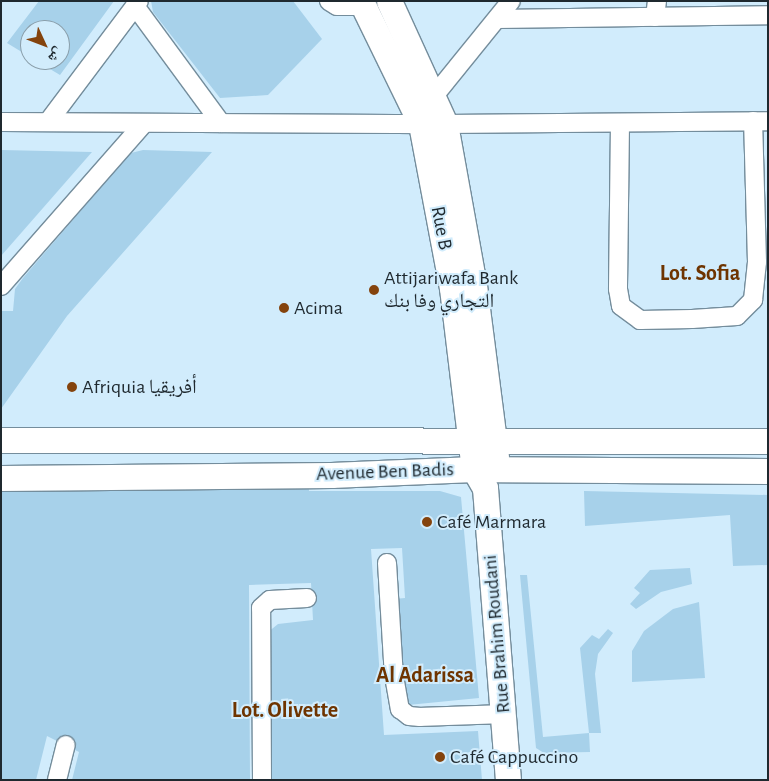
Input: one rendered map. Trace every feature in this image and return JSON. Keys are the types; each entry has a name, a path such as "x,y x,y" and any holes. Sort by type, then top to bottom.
{"main road":[{"name":"Rue B","path":"389,1 446,124 474,285 485,476"},
{"name":"Rue B","path":"363,4 421,124 484,442"},
{"name":"Avenue Ben Badis","path":"1,440 768,441"},
{"name":"Avenue Ben Badis","path":"1,478 331,475 485,476 768,471"},
{"name":"Rue Brahim Roudani","path":"485,476 508,780"}],"street":[{"path":"329,1 337,6 363,4"},
{"path":"434,96 511,1"},
{"path":"48,122 137,4 222,123"},
{"path":"497,19 656,9 749,8 768,15"},
{"path":"1,122 446,124 620,122 761,121 757,262 753,300 737,316 692,320 640,320 626,313 621,306 618,289 620,122"},
{"path":"1,286 144,123"},
{"path":"387,563 394,676 400,709 409,716 420,717 504,714"},
{"path":"262,780 261,608 270,600 307,598"},
{"path":"57,780 66,745"}],"shaded area":[{"path":"39,1 114,1 70,61 70,20 25,20"},
{"path":"151,1 293,1 322,39 268,95 220,98 153,12"},
{"path":"20,26 20,51 7,43"},
{"path":"52,70 64,70 60,75"},
{"path":"1,150 92,152 1,256"},
{"path":"143,150 212,152 67,316 1,409 1,311 13,311 15,289 23,278 131,153"},
{"path":"308,475 309,491 440,491 461,497 479,698 408,705 404,701 394,599 405,598 402,548 371,549 384,735 478,731 482,780 268,780 267,633 278,624 313,620 311,583 249,585 250,780 72,780 79,752 47,736 36,780 1,780 1,491 290,488"},
{"path":"584,491 768,495 768,565 733,566 730,515 585,526"},
{"path":"690,568 692,584 661,592 636,609 630,604 640,593 634,588 650,570"},
{"path":"520,575 527,575 543,737 589,733 590,752 544,753 536,748"},
{"path":"699,602 705,678 632,682 632,651 644,631 673,609"},
{"path":"608,629 613,633 598,654 595,674 601,733 589,733 580,648 592,635 599,639"}],"place":[{"name":"Attijariwafa Bank التجاري وفا بنك","path":"374,290"},
{"name":"Acima","path":"284,308"},
{"name":"Afriquia أفريقيا","path":"72,387"},
{"name":"Café Marmara","path":"427,522"},
{"name":"Café Cappuccino","path":"440,757"}],"district":[{"name":"Lot. Sofia","path":"700,274"},
{"name":"Al Adarissa","path":"425,676"},
{"name":"Lot. Olivette","path":"285,711"}]}
